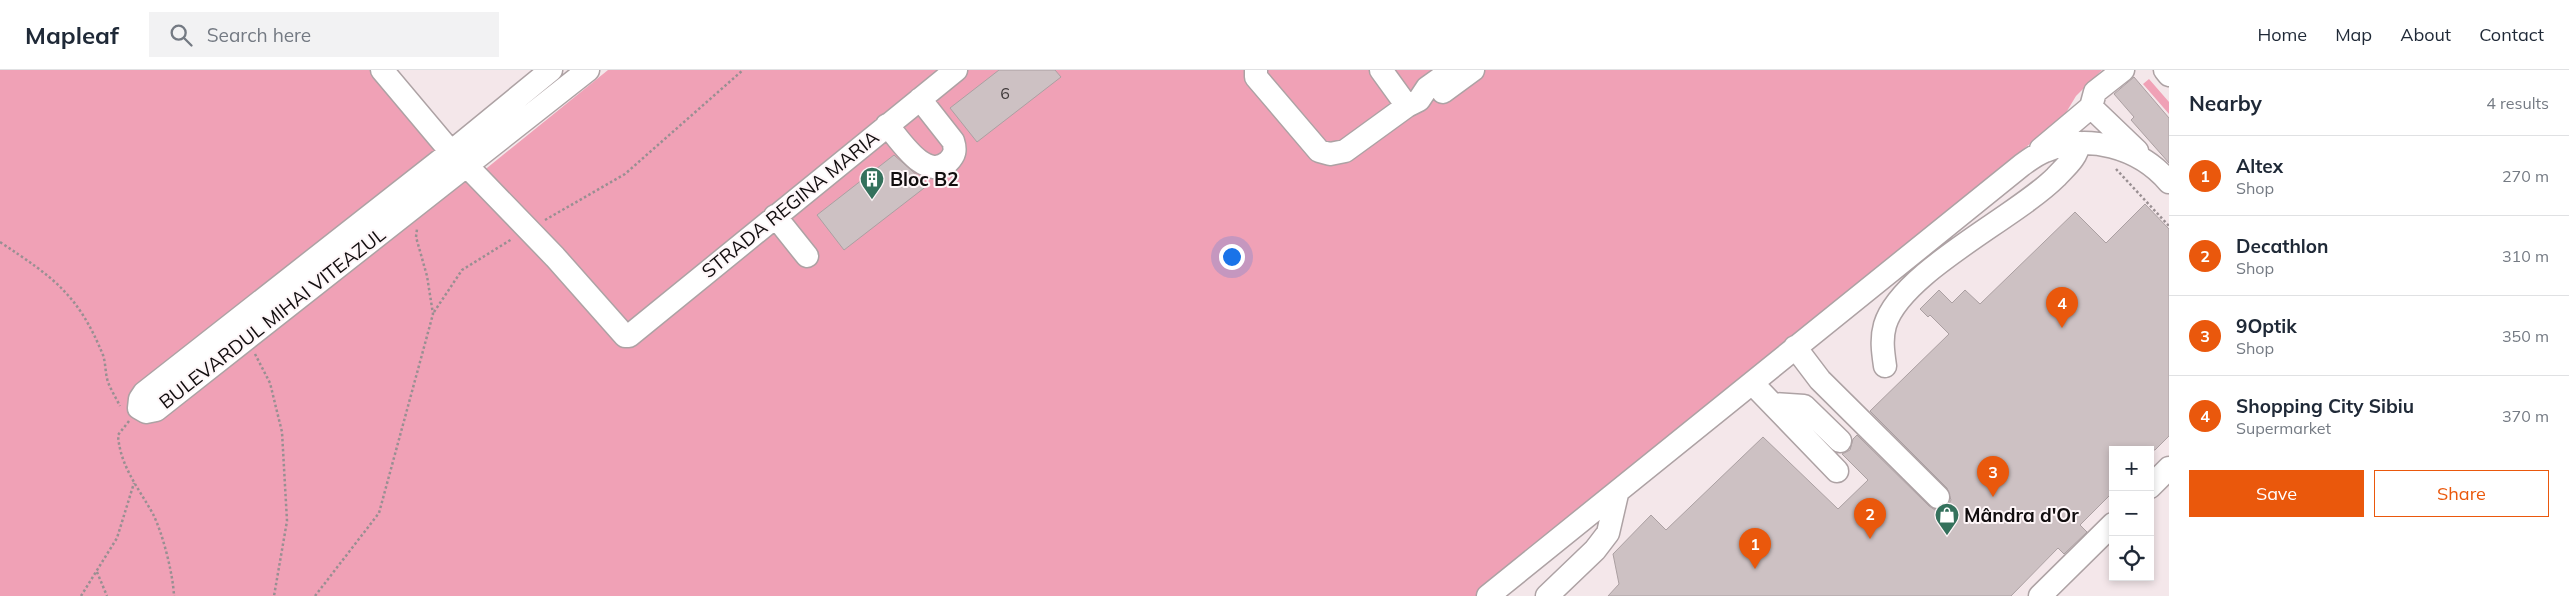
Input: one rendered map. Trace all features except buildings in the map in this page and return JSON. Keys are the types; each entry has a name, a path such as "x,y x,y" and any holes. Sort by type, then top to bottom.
{"street":[{"path":"382,70 459,159 528,229"},
{"name":"BULEVARDUL MIHAI VITEAZUL","path":"234,340 419,203 459,159 552,70"},
{"name":"BULEVARDUL MIHAI VITEAZUL","path":"129,413 156,410 234,340 459,159 588,70"},
{"name":"STRADA REGINA MARIA","path":"528,229 625,336 629,336 956,70"},
{"path":"1256,70 1256,78 1319,151 1330,154 1345,151 1413,103 1427,88 1452,70"},
{"path":"1381,70 1413,103"},
{"path":"1413,103 1432,101 1472,70"},
{"path":"1488,596 1617,494 2022,165 2091,107 2095,92 2123,70"},
{"path":"2165,70 2169,75"},
{"path":"888,125 919,161 927,167 936,168 945,164 954,156 955,148 953,141 920,99"},
{"path":"2091,107 2161,175"},
{"path":"2022,165 2044,151 2087,143 2126,150 2161,175"},
{"path":"1885,366 1882,344 1885,324 1894,305 1923,276 2048,185 2087,143"},
{"path":"775,216 807,256"},
{"path":"1796,347 1820,380 1938,497"},
{"path":"1752,383 1836,471"},
{"path":"1773,404 1796,403 1804,406 1840,441"},
{"path":"2154,483 2169,468"},
{"path":"1547,596 1595,550 1608,533 1617,494"},
{"path":"2040,596 2109,528"}],"path":[{"path":"315,596 379,513 433,314 462,270 528,229 625,174 743,70"},
{"path":"2087,143 2169,226"},
{"path":"419,203 416,237 427,276 433,314"},
{"path":"0,242 52,278 74,300 88,322 104,358 108,380 129,413 118,435 119,453 154,516 166,555 174,596"},
{"path":"234,340 270,383 282,432 287,521 274,596"},
{"path":"81,596 117,538 134,483"},
{"path":"97,572 107,596"}],"shaded area":[{"path":"0,70 393,70 482,172 608,70 2102,70 2076,96 2064,116 1476,596 0,596"},
{"path":"2149,79 2169,102 2169,114 2143,84"}],"place":[{"name":"Bloc B2","path":"872,200"},
{"name":"Shopping City Sibiu","path":"2062,328"},
{"name":"9Optik","path":"1993,497"},
{"name":"Mândra d'Or","path":"1947,536"},
{"name":"Decathlon","path":"1870,539"},
{"name":"Altex","path":"1755,569"}]}
